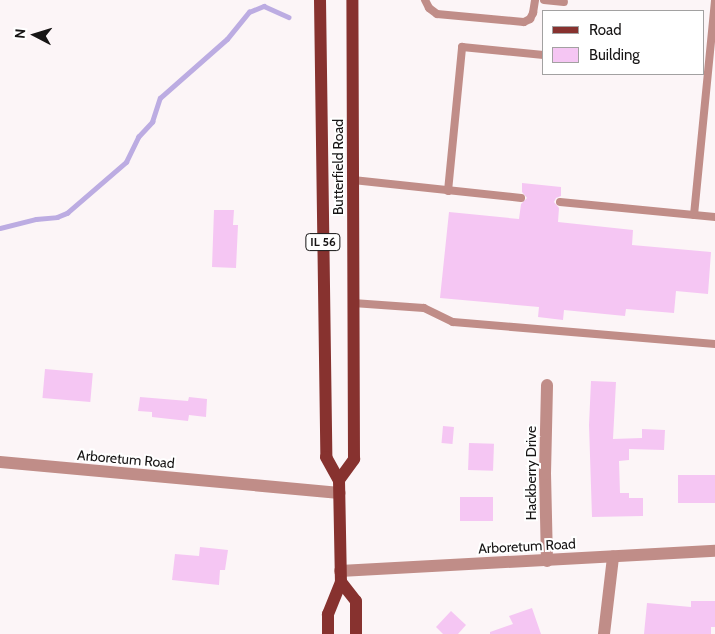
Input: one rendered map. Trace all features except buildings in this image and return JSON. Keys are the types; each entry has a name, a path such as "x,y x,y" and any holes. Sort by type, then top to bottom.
{"main road":[{"name":"Butterfield Road","path":"320,0 326,457 339,480 340,493 340,576 328,614 328,634"},
{"name":"Butterfield Road","path":"339,480 354,459 352,0"},
{"path":"340,576 356,601 356,634"}],"street":[{"name":"Hackberry Drive","path":"547,385 544,474 547,561"},
{"name":"Arboretum Road","path":"0,462 340,493"},
{"name":"Arboretum Road","path":"340,576 715,551"},
{"path":"604,634 613,557"}],"lane":[{"path":"426,0 430,8 437,14 524,22 530,19 534,13 535,0"},
{"path":"544,0 564,1"},
{"path":"694,215 706,72 713,44 715,0"},
{"path":"448,191 462,47 542,55"},
{"path":"353,180 521,198"},
{"path":"560,202 715,217"},
{"path":"352,303 424,308 454,322 715,344"}],"waterway":[{"path":"0,228 36,219 57,217 67,213 126,162 138,137 152,122 160,98 227,39 249,12 264,6 289,17"}]}
